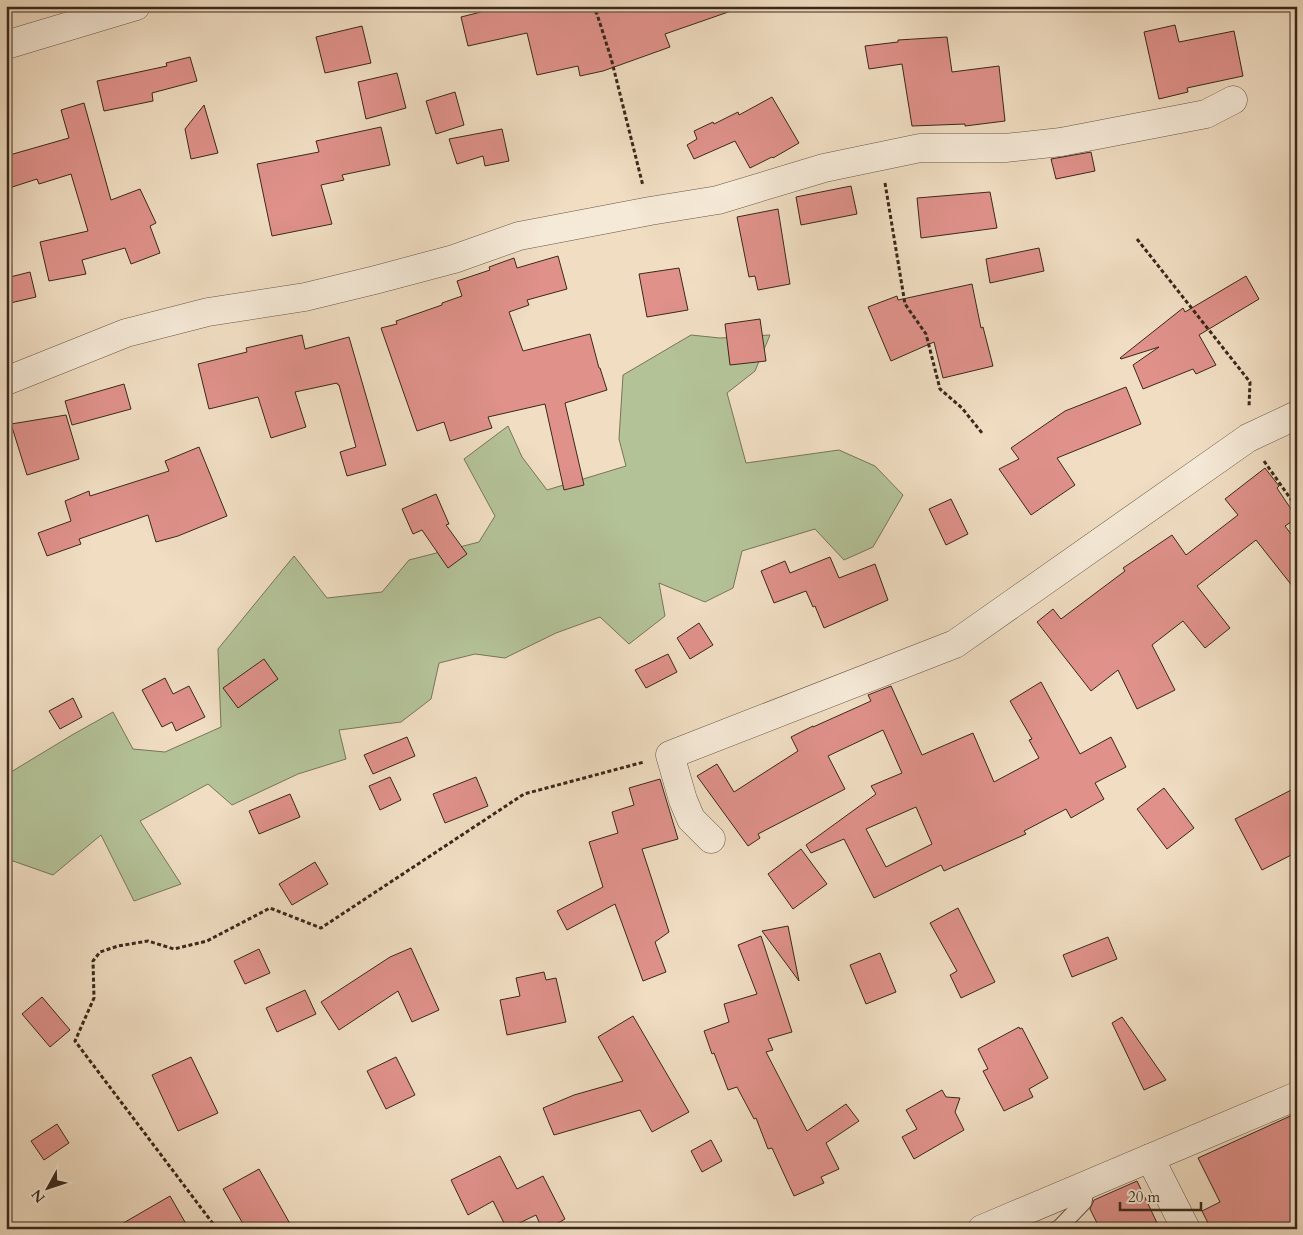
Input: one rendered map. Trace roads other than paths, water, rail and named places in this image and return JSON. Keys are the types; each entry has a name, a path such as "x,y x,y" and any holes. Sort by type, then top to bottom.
{"street":[{"path":"6,45 136,6"},
{"path":"6,381 126,333 208,312 305,297 454,260 519,236 718,200 824,168 920,148 1005,148 1061,142 1206,114 1233,100"},
{"path":"711,839 691,819 683,800 670,755 955,644 1248,438 1297,415"},
{"path":"982,1229 1297,1096"},
{"path":"1150,1158 1186,1229"}],"lane":[{"path":"1056,1229 1084,1202 1087,1184"}]}
